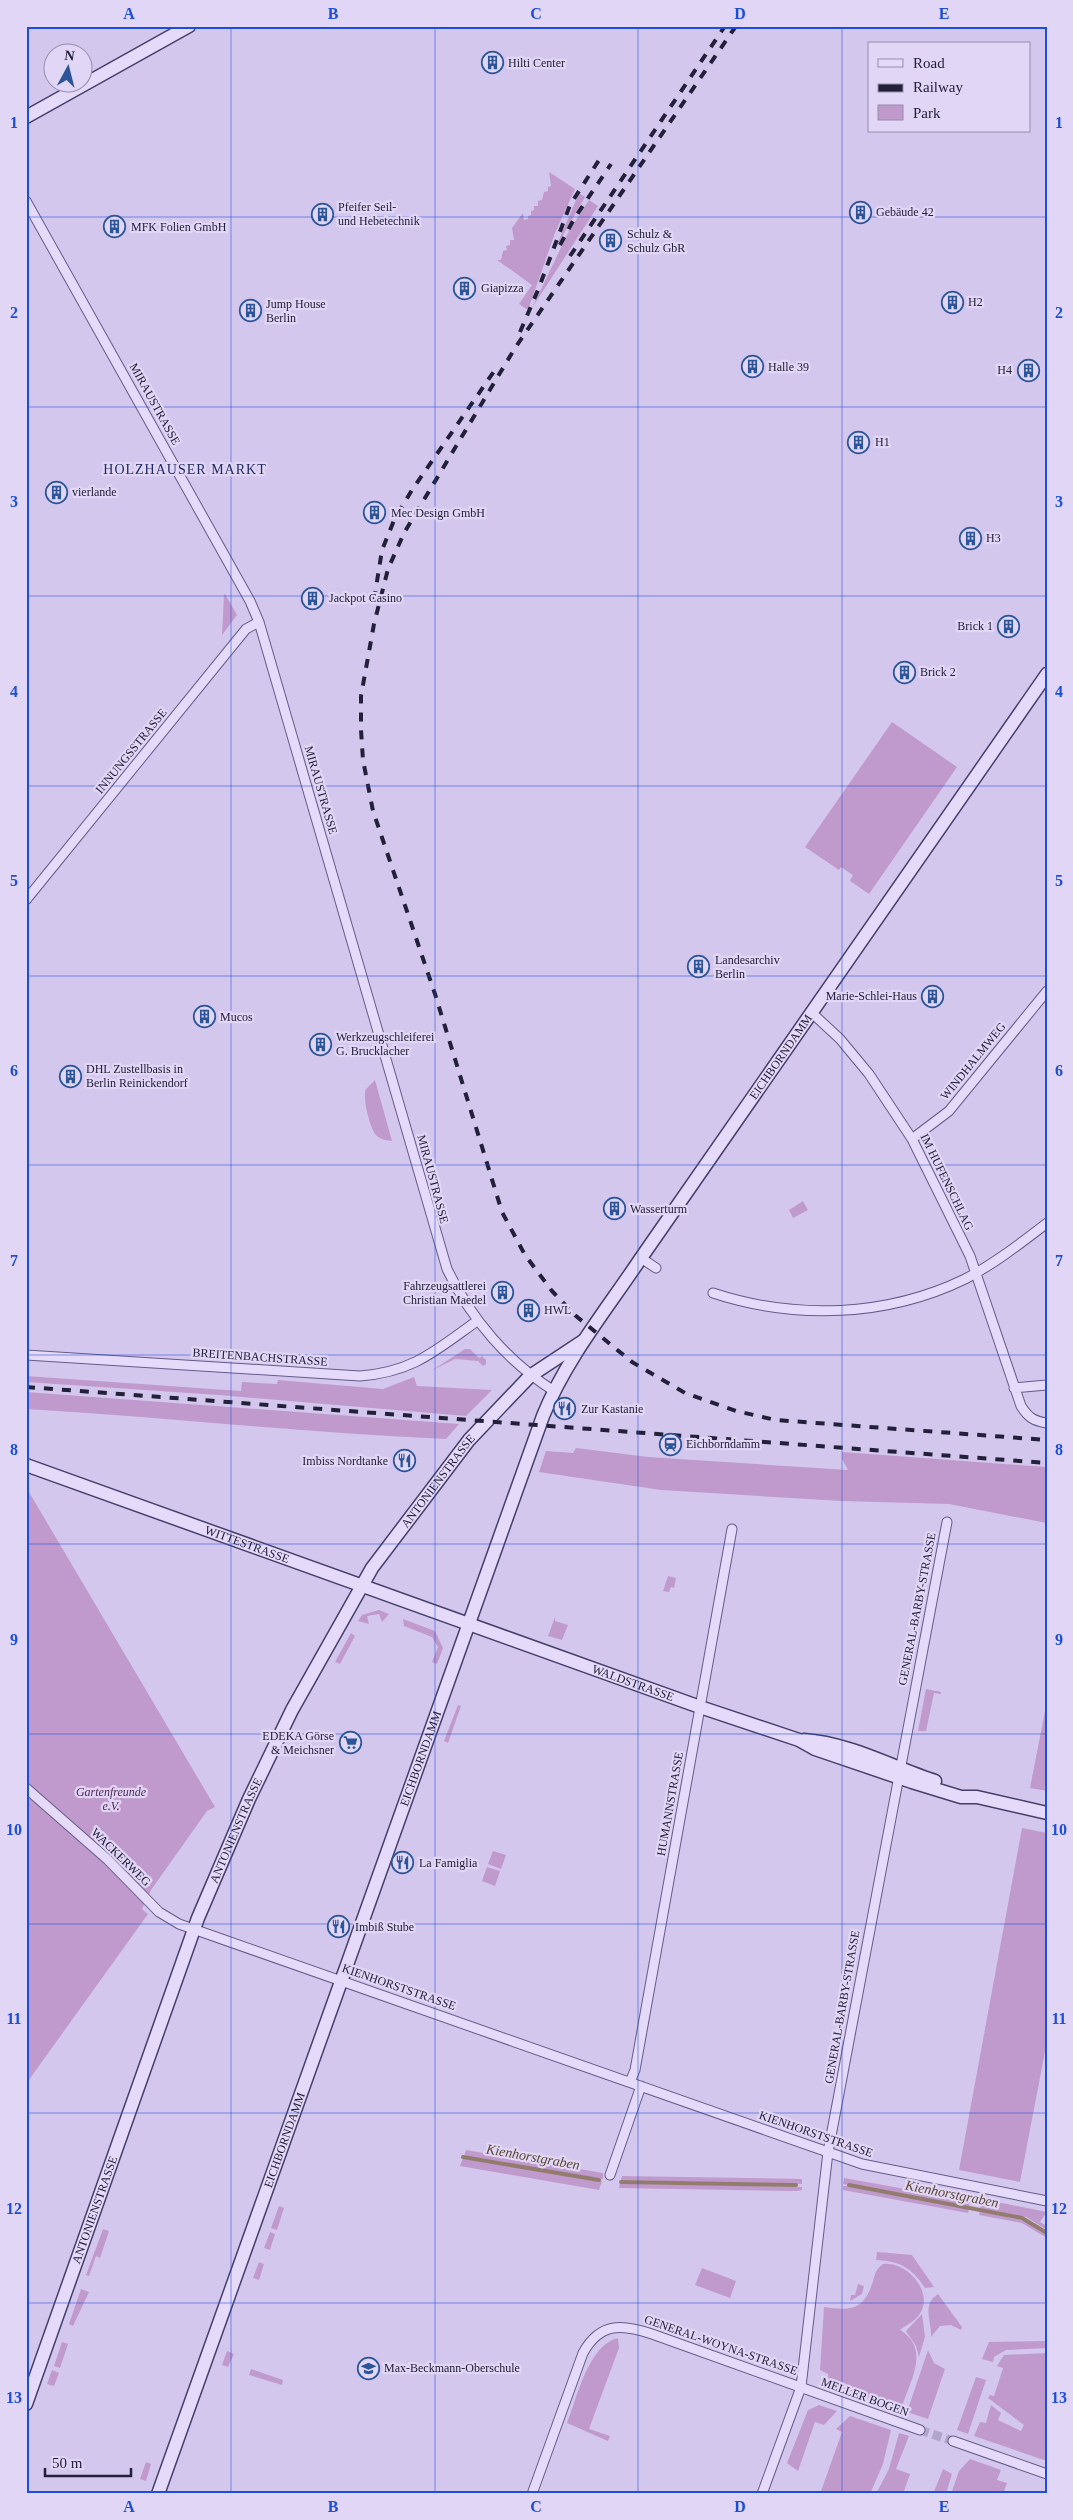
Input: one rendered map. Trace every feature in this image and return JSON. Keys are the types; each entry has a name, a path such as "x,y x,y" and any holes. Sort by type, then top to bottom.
{"main road":[{"path":"26,117 189,26"},
{"name":"EICHBORNDAMM","path":"158,2494 467,1624 542,1416 554,1391 585,1340 641,1258 1047,674"},
{"name":"ANTONIENSTRASSE","path":"26,2404 194,1929 230,1842 280,1736 362,1586 401,1529 469,1440 530,1376 585,1340"},
{"name":"WITTESTRASSE","path":"26,1465 467,1624"},
{"name":"WALDSTRASSE","path":"467,1624 700,1708 799,1740 819,1741 898,1773 964,1790 976,1797 1047,1813"}],"street":[{"name":"MIRAUSTRASSE","path":"26,201 179,472 250,601 259,622 447,1269 477,1321 530,1376 554,1391"},
{"name":"INNUNGSSTRASSE","path":"26,900 246,630 259,622"},
{"name":"WINDHALMWEG","path":"912,1139 949,1111 1047,991"},
{"name":"IM HUFENSCHLAG","path":"812,1013 840,1039 868,1074 912,1139 975,1272 1014,1388 1026,1414 1035,1422 1047,1423"},
{"path":"713,1293 747,1303 787,1309 851,1310 891,1304 965,1279 1011,1250 1047,1223"},
{"path":"641,1258 656,1268"},
{"name":"BREITENBACHSTRASSE","path":"26,1355 360,1376 380,1374 410,1366 423,1360 477,1321"},
{"path":"1014,1388 1047,1386"},
{"name":"GENERAL-BARBY-STRASSE","path":"762,2494 801,2387 828,2152 898,1773 947,1522"},
{"name":"HUMANNSTRASSE","path":"630,2082 635,2070 732,1530"},
{"name":"WACKERWEG","path":"26,1788 107,1859 152,1905"},
{"name":"KIENHORSTSTRASSE","path":"152,1905 175,1923 862,2164 1047,2201"},
{"path":"610,2175 641,2086"},
{"name":"GENERAL-WOYNA-STRASSE","path":"532,2494 583,2353 589,2342 603,2331 618,2327 632,2328 801,2387"},
{"name":"MELLER BOGEN","path":"801,2387 920,2430"},
{"path":"953,2441 1047,2474"}],"green space":[{"path":"549,172 575,189 555,233 528,310 519,304 532,285 497,260 501,260 503,251 507,250 506,246 510,245 510,240 514,240 512,228 523,213 524,220 528,219 531,211 534,210 534,206 538,206 538,201 542,200 544,192 548,191 548,187 551,186"},
{"path":"579,193 585,197 555,249"},
{"path":"589,200 598,206 532,308 569,231"},
{"path":"224,595 237,615 222,635"},
{"path":"892,722 957,767 869,894 850,881 853,875 841,867 839,870 805,847"},
{"path":"375,1080 392,1141 377,1136 369,1121 365,1093 366,1089"},
{"path":"803,1201 808,1210 793,1218 789,1210"},
{"path":"465,1349 470,1349 479,1358 482,1356 486,1360 486,1364 483,1366 478,1361 455,1359 431,1371"},
{"path":"26,1376 241,1391 242,1382 277,1384 278,1380 383,1389 414,1377 417,1386 492,1390 466,1416 219,1395 26,1382"},
{"path":"26,1392 459,1424 446,1439 341,1433 26,1409"},
{"path":"576,1448 648,1457 848,1470 842,1459 842,1452 1047,1467 1047,1523 949,1504 841,1501 661,1490 539,1472 546,1451 573,1453"},
{"name":"Gartenfreunde e.V.","path":"26,1487 215,1807 207,1811 151,1890 142,1909 148,1914 26,2084"},
{"path":"668,1576 676,1578 674,1588 671,1587 669,1592 663,1591"},
{"path":"379,1610 389,1614 382,1622 379,1614 367,1616 369,1624 358,1621 362,1615"},
{"path":"555,1617 555,1621 568,1625 562,1640 548,1636"},
{"path":"403,1619 435,1631 443,1648 437,1664 432,1662 438,1647 432,1637 404,1626"},
{"path":"351,1633 355,1636 340,1664 335,1662"},
{"path":"926,1689 941,1692 941,1694 934,1693 926,1731 918,1731"},
{"path":"1047,1701 1047,1791 1030,1788"},
{"path":"458,1705 461,1706 448,1743 444,1741"},
{"path":"1022,1828 1047,1833 1047,2041 1020,2182 959,2170"},
{"path":"493,1851 506,1855 501,1869 488,1864"},
{"path":"487,1867 500,1871 495,1886 482,1881"},
{"path":"466,2150 603,2173 603,2179 464,2156"},
{"path":"463,2158 602,2181 599,2190 460,2166"},
{"path":"622,2176 802,2179 802,2184 621,2180"},
{"path":"844,2178 970,2202 969,2206 843,2184"},
{"path":"620,2183 802,2187 802,2190 619,2188"},
{"path":"843,2186 969,2209 968,2213 843,2190"},
{"path":"982,2199 1047,2212 1040,2222 1047,2226 1047,2230 1026,2217 980,2209"},
{"path":"279,2206 284,2208 277,2230 271,2228"},
{"path":"980,2211 1025,2221 1047,2234 1047,2238 1022,2223 979,2215"},
{"path":"103,2229 109,2231 100,2258 96,2256 89,2276 86,2275"},
{"path":"270,2232 275,2234 270,2250 264,2248"},
{"path":"877,2252 912,2255 934,2287 925,2288 915,2275 899,2264 876,2260"},
{"path":"259,2262 264,2264 259,2280 253,2278"},
{"path":"883,2264 891,2264 907,2271 914,2278 923,2293 924,2302 920,2314 915,2320 900,2330 910,2338 915,2347 916,2356 913,2378 901,2409 829,2383 828,2374 820,2370 824,2307 842,2309 861,2303 869,2291 876,2272"},
{"path":"702,2268 736,2281 730,2298 695,2285"},
{"path":"858,2284 864,2286 862,2294 850,2301 851,2295 855,2295"},
{"path":"81,2289 89,2292 73,2326 69,2324"},
{"path":"938,2294 962,2327 961,2330 951,2325 940,2326 931,2337 928,2314 930,2303"},
{"path":"922,2314 925,2337 919,2357 916,2346 906,2331"},
{"path":"618,2338 619,2348 589,2429 610,2436 608,2441 567,2423 591,2361 608,2343"},
{"path":"1047,2341 1047,2348 1006,2350 994,2357 993,2362 982,2359 989,2342"},
{"path":"62,2342 68,2344 60,2368 54,2366"},
{"path":"928,2350 934,2363 945,2369 928,2419 907,2412"},
{"path":"227,2351 234,2354 228,2367 222,2365"},
{"path":"1047,2353 1047,2461 974,2436 980,2422 986,2423 991,2405 1001,2413 998,2420 1021,2431 1024,2425 988,2398 990,2395 994,2396 1003,2368 997,2366 1004,2355"},
{"path":"251,2369 283,2380 282,2385 249,2375"},
{"path":"52,2370 59,2373 54,2386 47,2384"},
{"path":"976,2377 986,2380 968,2434 957,2430"},
{"path":"819,2405 837,2411 824,2425 815,2422 798,2471 787,2463 808,2410"},
{"path":"850,2416 891,2430 883,2464 870,2494 820,2494 842,2432 836,2429"},
{"path":"899,2433 909,2436 896,2469 910,2474 903,2494 876,2494 889,2469"},
{"path":"970,2459 1001,2470 997,2480 1007,2483 1003,2494 951,2494 959,2471"},
{"path":"146,2462 151,2464 146,2481 140,2479"},
{"path":"943,2469 952,2474 946,2494 933,2494"}],"waterway":[{"name":"Kienhorstgraben","path":"463,2157 599,2180"},
{"name":"Kienhorstgraben","path":"621,2182 796,2185"},
{"name":"Kienhorstgraben","path":"849,2185 1022,2218 1047,2233"}],"tunnel":[{"path":"920,2430 953,2441"}],"railway":[{"path":"570,256 725,26"},
{"path":"736,26 515,348 404,533 388,569 374,624 361,696 363,760 373,811 435,994 502,1212 525,1255 552,1291 576,1316 632,1362 685,1393 736,1411 776,1420 1047,1440"},
{"path":"520,332 570,205 601,157"},
{"path":"560,245 574,219 611,164"},
{"path":"374,600 382,550 395,518 412,490 497,367"},
{"path":"26,1387 1047,1463"}],"place":[{"name":"Hilti Center","path":"492,63"},
{"name":"Gebäude 42","path":"860,212"},
{"name":"Pfeifer Seil- und Hebetechnik","path":"322,214"},
{"name":"MFK Folien GmbH","path":"115,227"},
{"name":"Schulz & Schulz GbR","path":"611,241"},
{"name":"Giapizza","path":"465,288"},
{"name":"H2","path":"952,302"},
{"name":"Jump House Berlin","path":"250,311"},
{"name":"Halle 39","path":"752,367"},
{"name":"H4","path":"1028,370"},
{"name":"H1","path":"859,442"},
{"name":"vierlande","path":"56,492"},
{"name":"Mec Design GmbH","path":"375,513"},
{"name":"H3","path":"970,538"},
{"name":"Jackpot Casino","path":"313,598"},
{"name":"Brick 1","path":"1009,626"},
{"name":"Brick 2","path":"904,672"},
{"name":"Landesarchiv Berlin","path":"699,967"},
{"name":"Marie-Schlei-Haus","path":"933,996"},
{"name":"Mucos","path":"204,1017"},
{"name":"Werkzeugschleiferei G. Brucklacher","path":"320,1044"},
{"name":"DHL Zustellbasis in Berlin Reinickendorf","path":"70,1076"},
{"name":"Wasserturm","path":"614,1209"},
{"name":"Fahrzeugsattlerei Christian Maedel","path":"502,1293"},
{"name":"HWL","path":"528,1310"},
{"name":"Zur Kastanie","path":"565,1409"},
{"name":"Eichborndamm","path":"670,1444"},
{"name":"Imbiss Nordtanke","path":"404,1461"},
{"name":"EDEKA Görse & Meichsner","path":"350,1743"},
{"name":"La Famiglia","path":"403,1863"},
{"name":"Imbiß Stube","path":"339,1927"},
{"name":"Max-Beckmann-Oberschule","path":"368,2368"}],"district":[{"name":"HOLZHAUSER MARKT","path":"185,469"}]}
